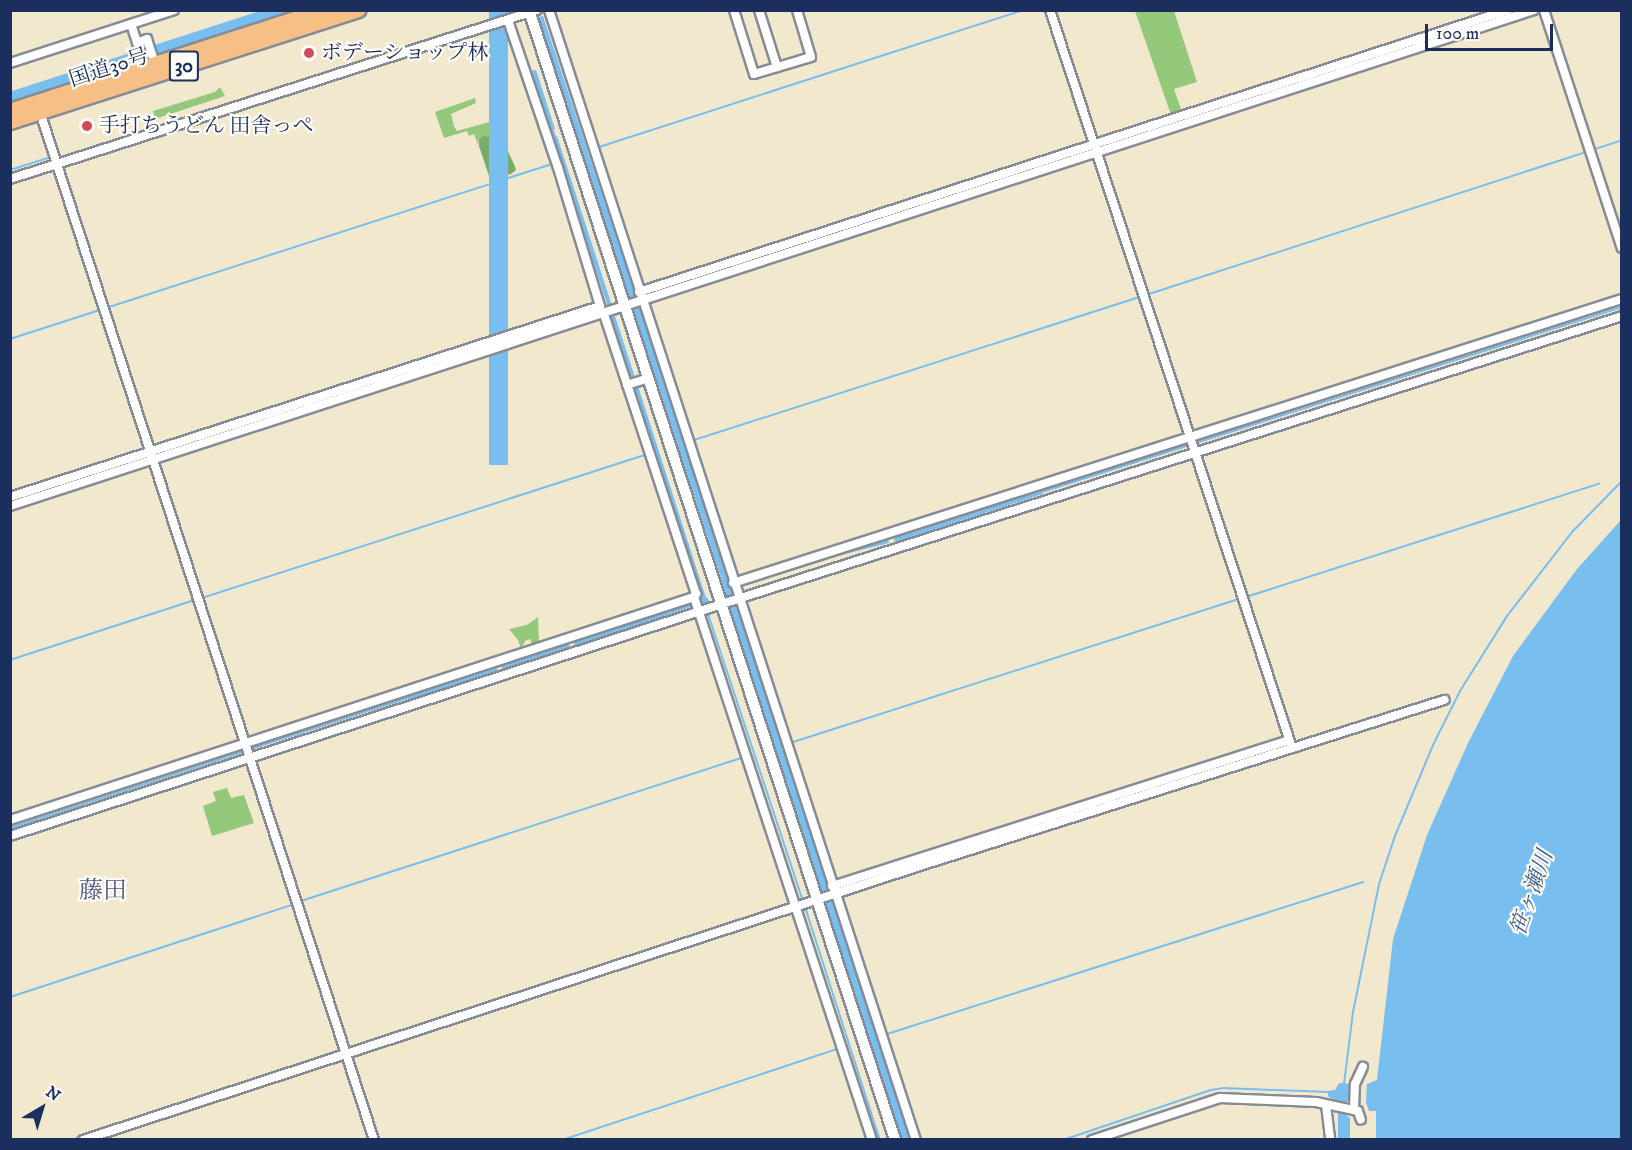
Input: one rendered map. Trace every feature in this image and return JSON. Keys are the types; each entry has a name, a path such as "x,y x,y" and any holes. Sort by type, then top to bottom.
{"highway":[{"name":"国道30号","path":"10,111 39,108 358,10"},
{"name":"国道30号","path":"10,122 155,61 315,12"}],"street":[{"path":"10,63 174,10"},
{"path":"549,10 617,307 696,594 717,600"},
{"path":"734,10 754,74 811,57 797,10"},
{"path":"759,10 777,68"},
{"path":"1050,10 1290,744"},
{"path":"10,497 152,455 617,307 714,272 1508,10"},
{"path":"1095,148 1534,10"},
{"path":"1544,10 1622,248"},
{"path":"10,179 56,158 532,11 617,307 636,382 717,600 813,899 843,1047 872,1140"},
{"path":"508,20 556,163 617,307 717,600 813,899 895,1140"},
{"path":"131,24 137,43 147,39 155,61"},
{"path":"39,108 374,1140"},
{"path":"10,820 248,750 717,600 891,540 1192,444 1622,299"},
{"path":"10,836 248,750 717,600 891,540 1192,444 1622,316"},
{"path":"10,506 152,455"},
{"path":"717,600 747,756 813,899 915,1140"},
{"path":"83,1140 345,1051 1056,818 1290,744 1444,700"},
{"path":"1354,1110 1355,1084 1362,1067"},
{"path":"1092,1140 1220,1098 1343,1108 1358,1111 1361,1120"},
{"path":"1330,1106 1330,1140"}],"green space":[{"path":"1135,11 1174,11 1197,82 1174,89 1182,112 1171,115"},
{"path":"220,87 225,96 155,119 153,111 215,92"},
{"path":"475,98 476,103 451,114 454,126 457,131 493,121 491,125 496,138 479,137 478,145 474,134 469,136 467,131 444,138 435,112"},
{"path":"484,136 503,141 516,170 511,174 490,179 479,146 479,138"},
{"path":"538,617 539,642 532,644 530,639 525,641 521,649 518,640 509,629 527,625"},
{"path":"227,788 231,798 244,795 254,823 212,836 203,806 216,801 213,792"}],"water":[{"path":"489,11 508,11 508,465 489,465"},
{"path":"543,16 636,297 630,299 538,17"},
{"path":"536,70 555,129 551,130 531,71"},
{"path":"557,136 612,306 604,310 607,304 553,138"},
{"path":"637,306 640,308 733,593 727,596 633,308"},
{"path":"615,316 635,378 631,379 611,317"},
{"path":"638,386 705,595 710,602 701,605 697,600 700,596 634,387"},
{"path":"1042,490 1043,494 895,542 893,537"},
{"name":"笹ヶ瀬川","path":"1621,520 1621,1139 1376,1139 1376,1111 1369,1111 1366,1102 1367,1084 1377,1080 1393,939 1427,835 1468,743 1513,656 1577,569"},
{"path":"888,539 889,543 738,581 737,577"},
{"path":"692,602 693,606 575,647 574,642"},
{"path":"569,644 570,649 503,670 501,666"},
{"path":"497,668 498,671 408,701 407,697"},
{"path":"1339,1083 1351,1084 1351,1099 1341,1105 1342,1112 1350,1118 1350,1139 1338,1139 1338,1104 1328,1096 1328,1091 1335,1090"}],"waterway":[{"path":"10,99 286,10"},
{"path":"596,148 1024,10"},
{"path":"552,128 556,139"},
{"path":"1149,294 1622,140"},
{"path":"10,170 51,157"},
{"path":"106,308 554,163"},
{"path":"661,290 715,272"},
{"path":"691,441 1139,297"},
{"path":"1042,492 1622,307"},
{"path":"10,339 100,310"},
{"path":"202,598 646,455"},
{"path":"10,501 148,457"},
{"path":"1344,1084 1353,1012 1379,884 1395,836 1433,745 1460,691 1507,616 1573,531 1622,481"},
{"path":"1246,597 1599,484"},
{"path":"729,595 906,1140"},
{"path":"10,660 195,600"},
{"path":"790,743 1236,600"},
{"path":"704,602 803,901"},
{"path":"1294,743 1437,697"},
{"path":"251,749 408,698"},
{"path":"10,828 245,751"},
{"path":"301,901 744,757"},
{"path":"887,1034 1363,882"},
{"path":"825,892 829,890"},
{"path":"71,1140 791,903"},
{"path":"10,997 294,904"},
{"path":"805,907 880,1140"},
{"path":"873,1039 877,1037"},
{"path":"562,1140 849,1045"},
{"path":"1063,1140 1211,1090 1223,1088 1329,1092"}],"place":[{"name":"ボデーショップ林","path":"309,53"},
{"name":"手打ちうどん 田舎っぺ","path":"87,126"}],"district":[{"name":"藤田","path":"103,892"}]}
